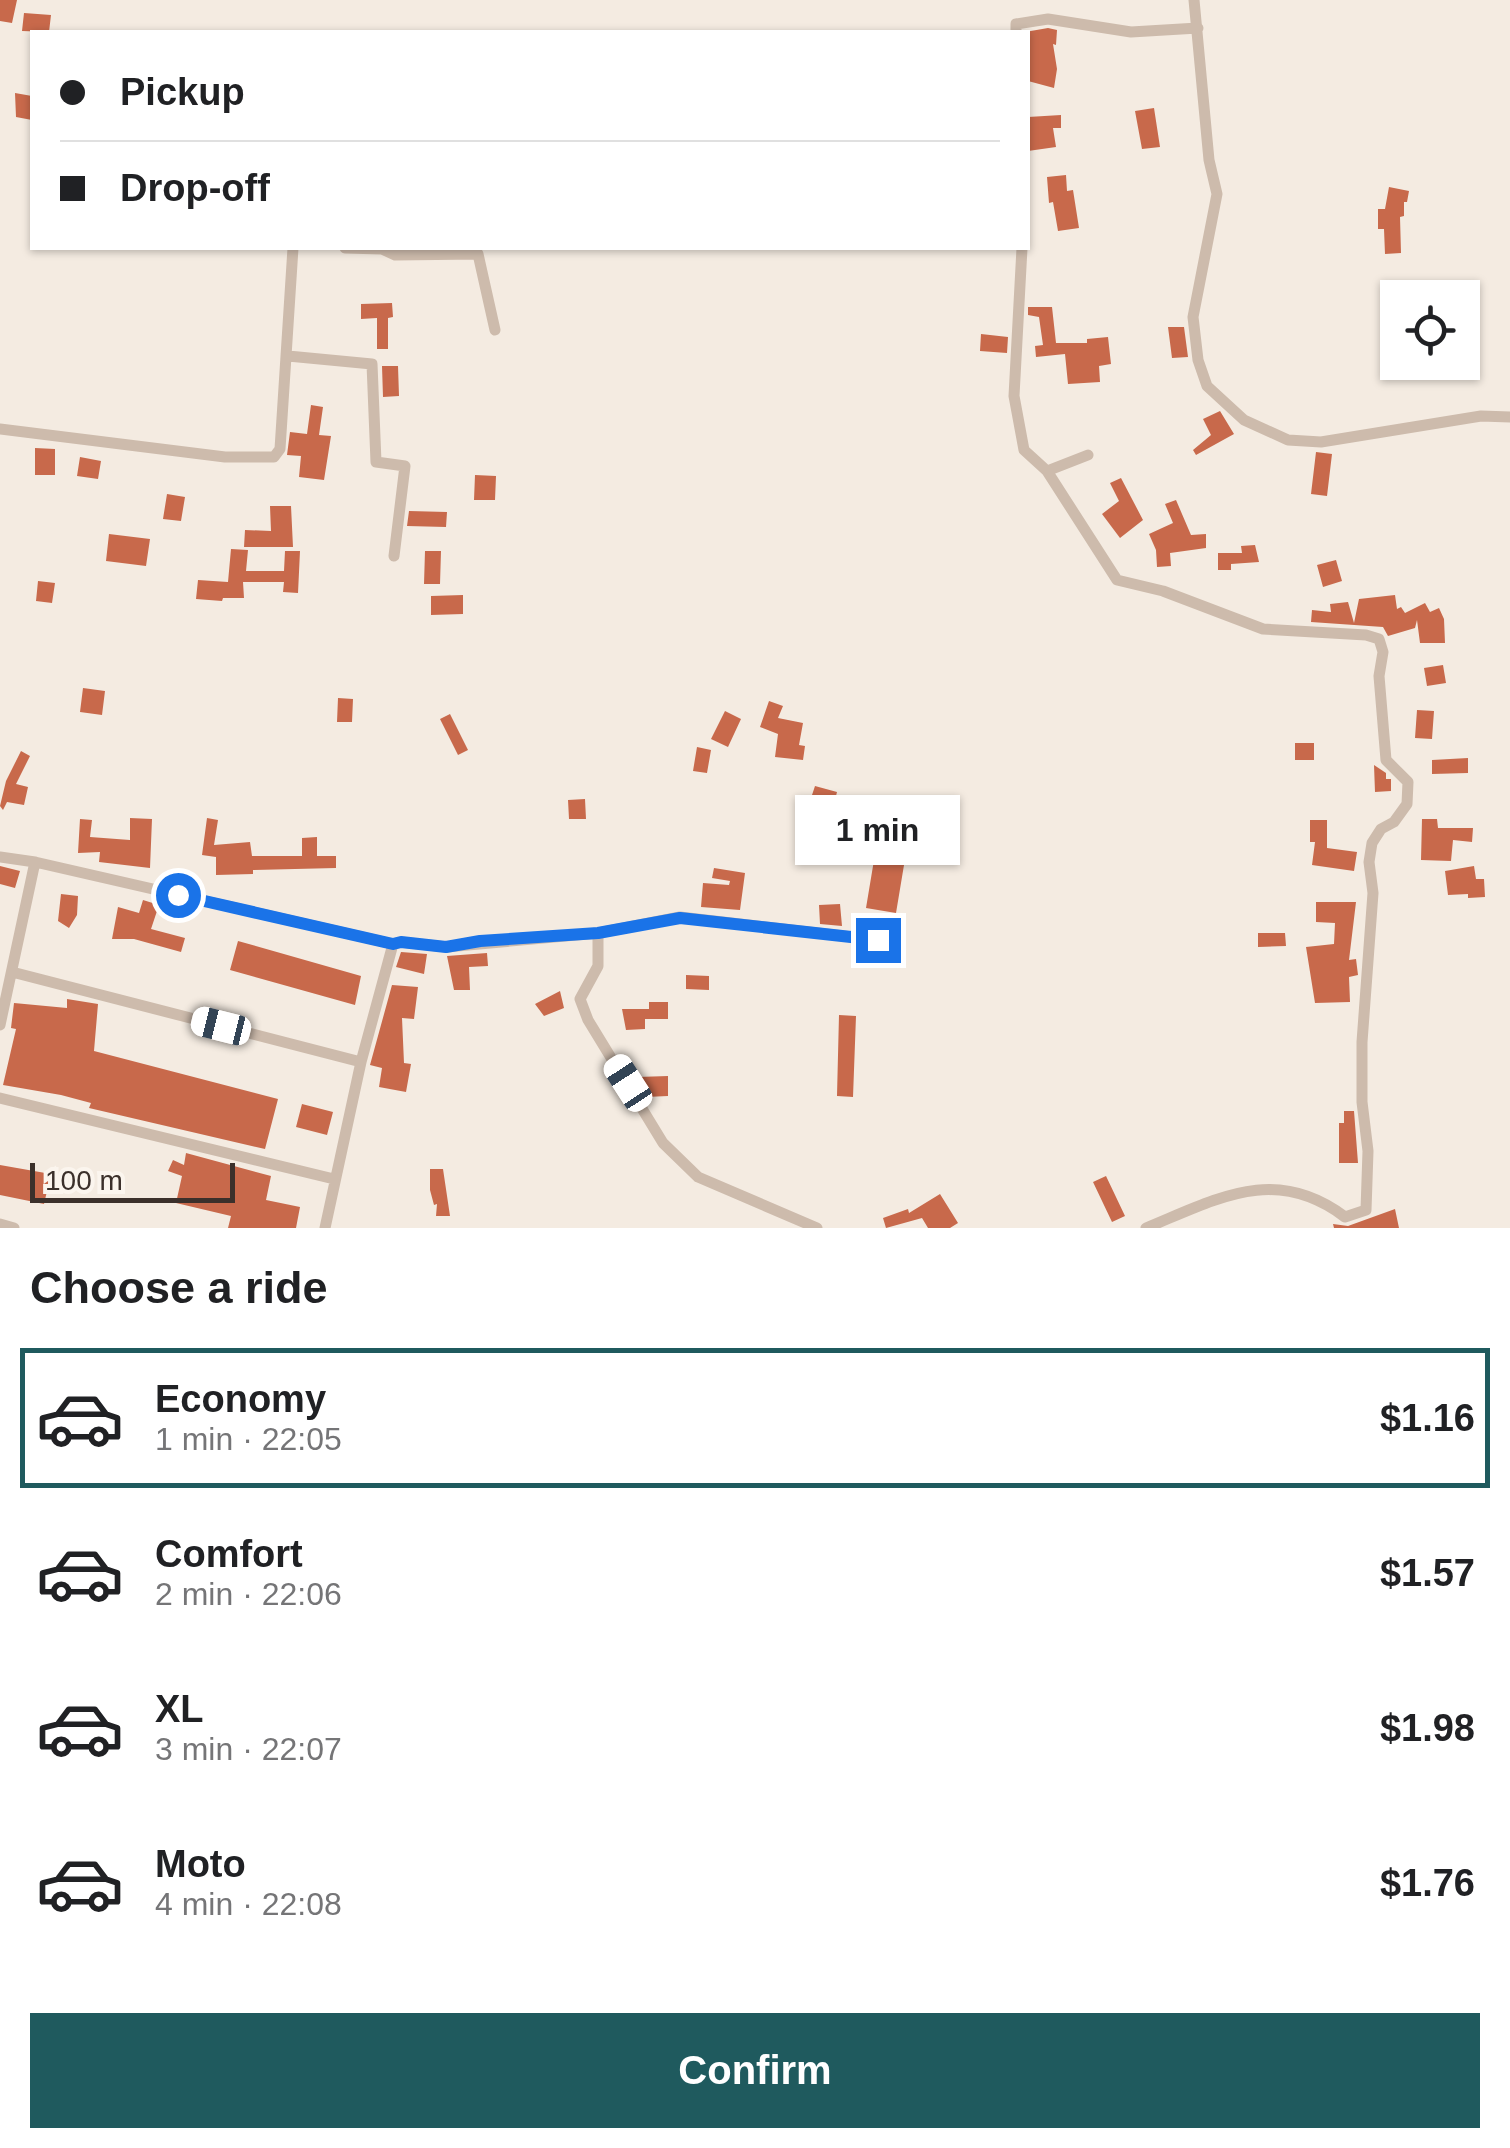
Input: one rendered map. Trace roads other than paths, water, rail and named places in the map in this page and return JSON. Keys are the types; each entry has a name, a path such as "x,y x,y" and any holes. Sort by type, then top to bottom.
{"street":[{"path":"1194,0 1209,160 1216,194 1193,317 1198,360 1206,386 1244,420 1288,440 1320,442 1481,416 1510,416"},
{"path":"1016,30 1016,24 1048,19 1131,32 1198,28"},
{"path":"0,428 225,457 274,458 280,448 293,250"},
{"path":"384,250 395,255 478,254 495,330"},
{"path":"1022,250 1014,396 1024,450 1047,471 1117,580 1262,628 1366,634 1379,639 1383,652 1379,676 1386,760 1408,782 1407,804 1394,822 1380,828 1369,862 1373,893 1362,1042 1362,1102 1368,1152 1366,1210 1345,1217 1328,1204 1280,1188 1227,1194 1146,1228"},
{"path":"288,356 372,364 376,462 406,466 394,556"},
{"path":"1047,471 1088,455"},
{"path":"0,857 393,944 446,947 598,933 680,918 878,940"},
{"path":"0,1025 36,862"},
{"path":"598,933 598,966 580,1000 588,1020 663,1142 698,1177 816,1228"},
{"path":"325,1228 361,1062 393,944"},
{"path":"12,972 361,1062"},
{"path":"0,1098 334,1179"},
{"path":"0,1224 14,1228"}]}
